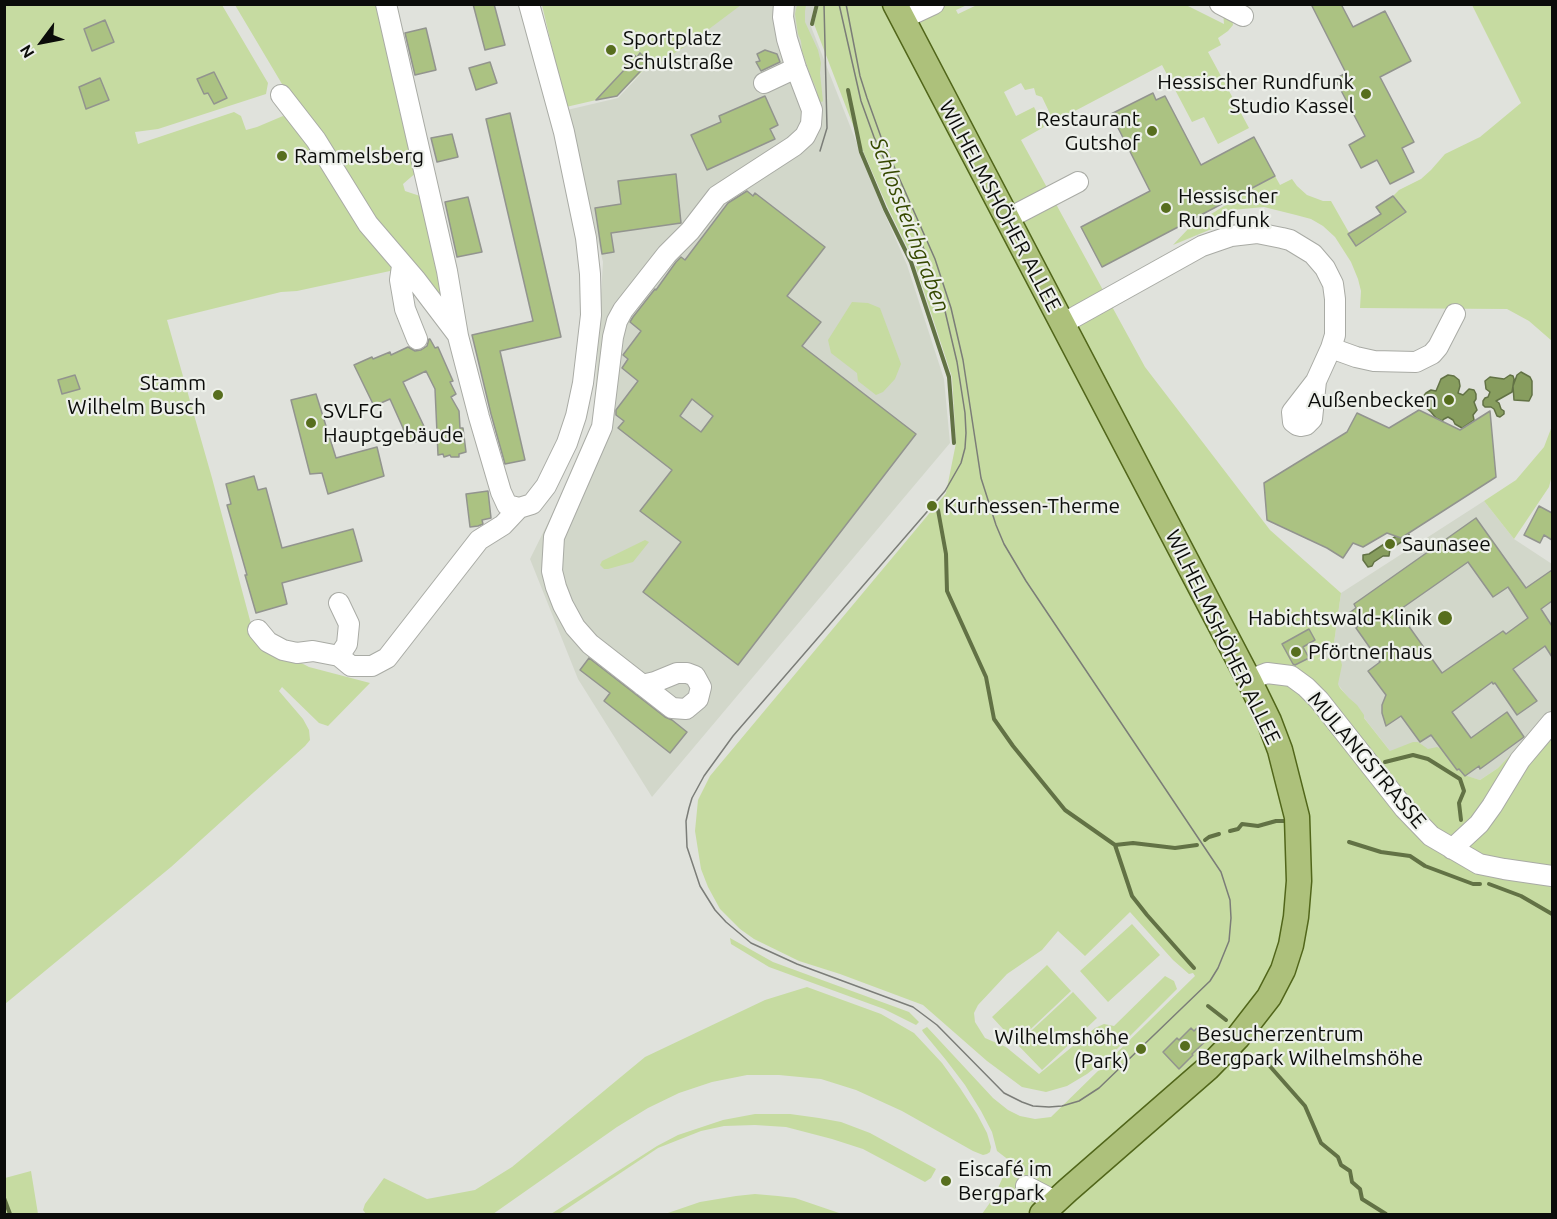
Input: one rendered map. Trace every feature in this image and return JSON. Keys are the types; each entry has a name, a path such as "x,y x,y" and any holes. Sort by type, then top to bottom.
{"main road":[{"name":"WILHELMSHÖHER ALLEE","path":"898,12 1249,680 1280,750 1297,817 1299,881 1296,917 1291,945 1269,997 1239,1037 1222,1054 1048,1208"}],"street":[{"path":"386,4 479,417 501,492 507,505 519,508"},
{"path":"258,630 268,642 283,650 297,653 313,651 339,656 351,666 372,666 387,658 402,625 479,540 503,525 519,508 532,504 546,486 567,443 583,383 591,315 590,274 584,226 564,132 529,4"},
{"path":"642,685 590,644 575,627 563,605 552,571 554,537 602,427 613,338 622,310 717,196 794,146 806,136 812,124 812,110 796,68 783,17 784,4"},
{"name":"WILHELMSHÖHER ALLEE","path":"898,12 934,4"},
{"path":"1220,4 1243,16"},
{"path":"764,83 796,68"},
{"path":"281,95 316,140 368,224 416,280 459,336"},
{"path":"1007,219 1078,182"},
{"path":"1062,324 1202,246 1231,236 1257,233 1290,240 1314,254 1333,284 1335,335 1317,381"},
{"path":"402,266 400,280 405,309 417,339"},
{"path":"1331,348 1374,361 1416,362 1432,354 1438,347 1455,314"},
{"path":"339,603 349,624 347,644 339,656"},
{"name":"MULANGSTRASSE","path":"1249,680 1267,673 1291,676 1306,687 1319,700 1404,808 1431,836 1479,864 1552,876"},
{"path":"1452,849 1479,824 1520,760 1552,722"},
{"path":"1026,1186 1048,1208"}],"shaded area":[{"path":"979,4 1184,4 1224,24 1223,11 1232,15 1233,25 1218,38 1221,45 1208,52 1249,128 1218,144 1204,117 1192,122 1162,65 1054,122 1042,97 1036,95 1034,88 1025,90 1021,83 1004,92 1016,116 1034,107 1044,127 1021,140 1145,367 1270,530 1341,593 1334,643 1318,659 1326,660 1336,653 1339,654 1342,665 1338,684 1340,688 1357,705 1364,718 1390,751 1413,742 1418,742 1428,749 1437,747 1442,749 1464,775 1480,780 1498,768 1552,711 1552,1214 982,1214 994,1197 1010,1161 997,1151 992,1132 965,1085 922,1030 927,1027 993,1098 1008,1110 1020,1116 1035,1119 1051,1117 1195,976 1193,973 1189,974 1173,960 1130,912 1085,956 1058,931 1042,950 1007,974 978,1005 974,1013 975,1022 985,1038 1006,1047 1039,1074 1095,1028 1104,1024 1114,1026 1165,976 1174,981 1177,989 1109,1057 1067,1086 1046,1092 1022,1087 987,1061 923,1005 799,961 754,939 720,909 708,887 701,869 695,831 698,800 710,776 946,493 956,443 952,377 914,261 863,151 814,24 819,5 967,5 956,10 958,14"},
{"path":"5,5 222,5 268,83 266,94 158,129 135,132 138,144 234,112 241,116 246,130 283,116 293,120 443,323 390,271 297,291 281,292 167,320 255,639 309,667 370,683 328,726 319,723 282,687 279,691 303,719 309,730 310,740 305,746 171,867 5,1004"},
{"path":"235,5 383,5 398,72 399,111 410,124 418,171 403,184 405,191 420,196 437,274 447,303 372,222 282,84"},
{"name":"Sportplatz Schulstraße","path":"542,5 741,5 689,44 649,69 649,65 618,95 566,107"},
{"path":"738,5 815,5 810,24 907,265 944,379 950,443 652,797 578,679 530,559 593,432 603,262 567,110 618,98 652,62"},
{"path":"797,5 806,5 805,22 818,50 821,63 822,102 819,101 802,51 795,14"},
{"path":"1472,5 1552,5 1552,341 1529,321 1507,309 1360,308 1361,291 1358,279 1351,262 1335,237 1311,219 1296,215 1264,207 1232,210 1221,216 1214,228 1173,245 1189,228 1275,176 1280,185 1292,179 1307,195 1323,201 1331,201 1356,245 1405,212 1393,196 1399,190 1421,179 1445,154 1480,137 1521,103"},
{"path":"852,302 868,303 880,308 901,364 895,379 883,392 876,395 858,381 857,373 831,353 828,340"},
{"path":"1521,372 1530,377 1532,381 1532,395 1529,401 1514,400 1513,386 1517,375"},
{"name":"Außenbecken","path":"1448,375 1459,380 1458,393 1463,395 1469,389 1474,390 1476,394 1474,402 1477,410 1473,415 1474,420 1462,428 1448,417 1442,421 1436,418 1422,402 1426,393 1431,390 1436,391 1441,379"},
{"path":"1510,375 1514,379 1512,392 1496,401 1504,411 1500,417 1494,409 1483,405 1483,401 1490,392 1486,389 1485,381 1490,377 1504,379"},
{"path":"1552,426 1552,475 1549,487 1514,539 1484,501 1516,480 1544,447"},
{"name":"Habichtswald-Klinik","path":"1484,501 1514,539 1552,564 1552,711 1498,768 1480,780 1394,756 1318,659 1334,643 1341,593"},
{"name":"Saunasee","path":"1407,529 1408,538 1390,549 1389,556 1383,556 1368,567 1363,560 1363,555 1369,554"},
{"path":"645,540 649,542 633,562 608,569 600,565 602,561"},
{"path":"1132,924 1160,955 1108,1002 1080,971"},
{"path":"730,938 773,962 909,1012 919,1022 916,1025 884,1009 769,967 731,944"},
{"path":"1047,965 1071,991 1016,1043 992,1017"},
{"path":"807,987 881,1014 914,1033 942,1063 977,1114 987,1133 990,1152 983,1155 973,1151 902,1111 856,1090 821,1079 747,1075 712,1082 679,1093 648,1108 617,1127 493,1214 366,1214 363,1210 384,1178 427,1199 475,1190 512,1167 645,1057 765,1000"},
{"path":"1073,992 1097,1018 1042,1070 1017,1044"},
{"path":"755,1114 790,1114 841,1122 870,1133 936,1169 931,1178 925,1182 863,1149 832,1139 786,1127 724,1126 701,1131 658,1148 559,1214 551,1214 678,1135 723,1120"},
{"path":"31,1171 38,1214 5,1214 5,1178"},
{"path":"755,1194 795,1198 842,1214 665,1214 700,1202"}],"building":[{"path":"473,4 494,4 505,45 485,50"},
{"name":"Hessischer Rundfunk Studio Kassel","path":"1311,4 1341,4 1353,27 1385,11 1411,61 1380,77 1414,142 1402,148 1414,172 1390,184 1377,160 1361,168 1349,145 1365,136 1335,79 1346,73"},
{"path":"105,20 114,42 92,51 84,29"},
{"path":"426,28 436,70 415,75 405,33"},
{"path":"765,50 777,54 780,62 761,71 756,62 760,61 757,54"},
{"path":"640,53 649,62 617,96 596,100 626,68 624,65 634,55 637,57"},
{"path":"490,62 497,83 476,90 469,68"},
{"path":"214,72 227,98 214,104 208,93 204,94 197,79"},
{"path":"100,78 109,100 86,109 79,87"},
{"name":"Hessischer Rundfunk","path":"1153,93 1156,100 1165,96 1201,165 1254,137 1275,176 1102,267 1081,227 1150,191 1111,114"},
{"path":"765,96 778,125 770,129 775,139 707,170 691,135 721,122 719,116"},
{"path":"510,113 561,337 500,351 525,460 505,464 472,335 533,321 486,119"},
{"path":"452,134 458,157 437,162 431,138"},
{"path":"676,174 681,223 611,233 614,252 602,254 595,208 621,204 618,181"},
{"path":"747,191 753,196 755,193 825,247 787,296 821,322 802,346 916,434 738,665 643,592 681,542 640,511 672,470 618,428 624,421 616,415 616,410 638,381 622,368 628,359 623,355 641,331 630,322 676,262 681,257 685,260 728,203","holes":["692,399 713,416 701,432 680,416"]},
{"path":"1393,196 1406,212 1356,246 1348,234 1381,214 1376,207"},
{"path":"468,197 482,252 457,257 445,202"},
{"path":"429,339 435,348 438,347 453,381 450,382 456,394 451,397 459,411 460,428 463,428 466,452 459,454 459,457 438,455 435,389 426,371 403,382 430,439 406,442 403,428 390,399 374,406 354,365 390,352 391,355 408,347 415,351 421,350 427,346"},
{"path":"75,375 80,389 62,394 58,380"},
{"name":"SVLFG Hauptgebäude","path":"316,394 336,458 377,447 384,476 328,494 322,473 310,474 291,400"},
{"path":"1419,410 1460,430 1490,411 1496,477 1401,538 1387,533 1363,547 1353,543 1343,558 1267,520 1264,483 1347,432 1357,413 1389,428"},
{"path":"254,476 258,490 266,488 282,548 353,529 362,561 282,583 287,604 256,613 227,505 231,504 226,484"},
{"path":"488,491 491,518 482,520 483,524 470,527 466,494"},
{"path":"1539,506 1552,513 1552,540 1544,535 1540,543 1524,535"},
{"path":"1476,518 1526,588 1552,570 1552,601 1541,609 1552,626 1552,657 1545,646 1513,669 1537,701 1517,715 1492,682 1452,712 1471,738 1507,712 1524,737 1480,769 1479,766 1465,776 1459,769 1457,770 1431,735 1420,742 1401,716 1386,726 1382,705 1386,695 1368,671 1380,662 1356,628 1358,626 1349,613 1356,608 1354,604","holes":["1468,562 1493,597 1508,587 1528,618 1506,634 1503,631 1442,673 1398,611"]},
{"name":"Pförtnerhaus","path":"1309,629 1315,640 1303,647 1309,658 1295,665 1282,644"},
{"path":"589,658 687,732 670,753 604,701 610,693 580,670"},
{"name":"Besucherzentrum Bergpark Wilhelmshöhe","path":"1200,1025 1211,1036 1179,1069 1163,1052 1177,1038 1179,1040 1191,1028 1194,1031"}],"waterway":[{"name":"Schlossteichgraben","path":"812,24 817,4"},
{"name":"Schlossteichgraben","path":"848,90 861,152 911,262 949,377 954,443"},
{"name":"Schlossteichgraben","path":"938,510 946,554 947,591 986,677 994,719 1013,746 1065,810 1115,845 1133,843 1175,848 1197,845"},
{"path":"1385,762 1413,755 1428,759 1460,779 1464,791 1459,803 1461,820"},
{"name":"Schlossteichgraben","path":"1230,831 1238,829 1242,824 1258,826 1285,821"},
{"name":"Schlossteichgraben","path":"1205,840 1219,834"},
{"name":"Schlossteichgraben","path":"1349,842 1381,852 1410,856 1425,866 1473,884 1480,884"},
{"path":"1115,845 1132,896 1194,968"},
{"name":"Schlossteichgraben","path":"1489,884 1521,896 1552,914"},
{"path":"1208,1006 1226,1020"},
{"path":"1260,1055 1305,1106 1321,1143 1338,1157 1341,1165 1350,1171 1352,1182 1360,1189 1362,1199 1386,1214"},
{"path":"4,1198 10,1214"}],"tram line":[{"path":"820,151 827,128 824,4"},
{"path":"839,4 861,101 874,137 914,224 945,311 957,362 965,413 965,448 961,463 945,491 733,736 704,776 689,808 686,821 687,847 700,886 715,910 751,943 797,964 913,1007 937,1025 1004,1093 1033,1106 1062,1106 1079,1101 1099,1088 1210,981 1229,941 1230,900 1221,872 1026,581 1004,544 981,478 963,360 951,308 935,259 881,137 867,98 860,76 846,4"}],"place":[{"name":"Sportplatz Schulstraße","path":"611,50"},
{"name":"Hessischer Rundfunk Studio Kassel","path":"1366,94"},
{"name":"Restaurant Gutshof","path":"1152,131"},
{"name":"Rammelsberg","path":"282,156"},
{"name":"Hessischer Rundfunk","path":"1166,208"},
{"name":"Stamm Wilhelm Busch","path":"218,395"},
{"name":"Außenbecken","path":"1449,400"},
{"name":"SVLFG Hauptgebäude","path":"311,423"},
{"name":"Kurhessen-Therme","path":"932,506"},
{"name":"Saunasee","path":"1390,544"},
{"name":"Habichtswald-Klinik","path":"1445,618"},
{"name":"Pförtnerhaus","path":"1296,652"},
{"name":"Besucherzentrum Bergpark Wilhelmshöhe","path":"1185,1046"},
{"name":"Wilhelmshöhe (Park)","path":"1141,1049"},
{"name":"Eiscafé im Bergpark","path":"946,1181"}]}
